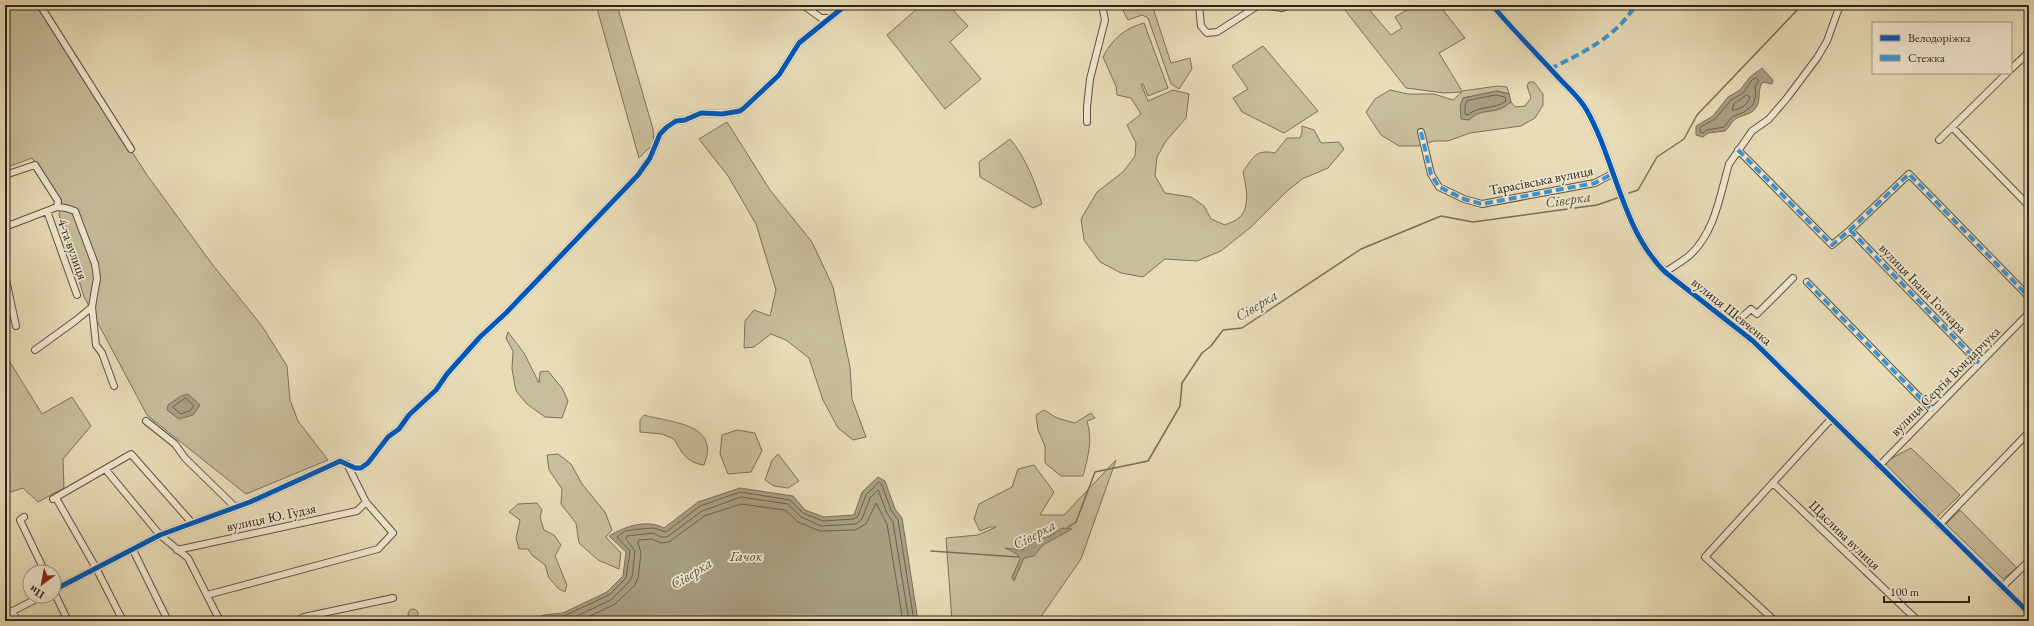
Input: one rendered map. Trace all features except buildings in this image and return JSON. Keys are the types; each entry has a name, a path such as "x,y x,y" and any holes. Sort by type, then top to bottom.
{"street":[{"path":"40,5 131,149"},
{"path":"803,5 821,18 830,18"},
{"path":"62,587 160,535 236,507 340,462 355,468 361,468 368,463 377,449 436,390 447,374 480,337 506,314 638,175 650,158 660,134 667,127 676,121 686,120 701,113 722,114 740,111 779,75 799,43 846,5"},
{"path":"1087,122 1090,79 1105,20 1102,5"},
{"path":"1199,5 1200,26 1208,33 1217,32 1261,5 1282,8 1290,5"},
{"name":"вулиця Шевченка","path":"1492,5 1521,40 1584,107 1603,144 1612,174 1647,251 1665,272 1753,341 2029,613"},
{"path":"1665,272 1690,255 1709,230 1729,164 1752,131 1769,118 1787,98 1813,64 1827,41 1840,5"},
{"path":"2012,68 2029,52"},
{"path":"1939,140 2006,74"},
{"path":"1952,127 2029,206"},
{"name":"Тарасівська вулиця","path":"1421,132 1431,174 1439,187 1464,199 1482,204 1595,183 1612,174"},
{"path":"1738,150 1832,245 1909,174 2029,297"},
{"path":"5,175 35,164 58,202 57,207"},
{"path":"5,227 57,207 75,211 95,264 97,278 92,307 96,345 102,353 114,386"},
{"name":"4-та вулиця","path":"47,211 77,295"},
{"name":"вулиця Івана Гончара","path":"1850,230 1979,363"},
{"path":"5,275 16,326"},
{"path":"1734,325 1751,309 1756,314 1793,278"},
{"path":"1808,282 1933,411"},
{"path":"35,350 75,322 92,307"},
{"name":"вулиця Сергія Бондарчука","path":"1879,466 2029,313"},
{"path":"1775,621 1705,556 1831,419"},
{"path":"146,421 175,444 185,458 236,507"},
{"path":"1939,525 2029,432"},
{"path":"123,621 97,567 55,499 132,454 192,523"},
{"path":"207,595 378,549 393,533 366,502 347,464"},
{"path":"106,470 160,535 188,558 220,621"},
{"name":"Щаслива вулиця","path":"1773,483 1918,621"},
{"name":"вулиця Ю. Гудзя","path":"178,550 357,511 366,502"},
{"path":"24,517 20,520 40,564"},
{"path":"133,550 168,621"},
{"path":"2002,587 2029,561"},
{"path":"296,621 304,617 393,598"},
{"path":"5,615 26,604"},
{"path":"60,604 68,621"},
{"path":"12,611 17,621"}],"shaded area":[{"path":"5,5 37,5 147,175 212,264 262,326 287,366 290,400 298,421 328,460 246,494 147,415 84,297 59,215 61,202 32,158 5,168"},
{"path":"596,5 617,5 653,129 654,143 639,158"},
{"path":"917,5 948,5 968,26 950,42 981,79 945,109 887,35 919,7"},
{"path":"1120,5 1152,5 1171,63 1190,58 1192,69 1179,89 1171,84 1148,18 1142,15 1128,20"},
{"path":"1341,5 1357,5 1360,9 1366,6 1391,35 1402,28 1395,17 1415,5 1439,5 1465,38 1439,53 1462,91 1498,86 1507,87 1509,94 1497,91 1463,98 1475,114 1506,105 1511,102 1515,107 1525,106 1531,98 1527,86 1529,82 1534,82 1543,94 1543,105 1535,118 1521,126 1470,133 1448,141 1434,141 1418,146 1399,146 1381,135 1366,112 1375,99 1390,90 1408,94 1434,94 1453,100 1462,92 1444,93 1406,88"},
{"path":"1144,23 1168,88 1148,96 1143,84 1141,84 1148,101 1173,90 1189,94 1186,118 1166,141 1157,157 1155,176 1165,193 1191,197 1204,206 1211,219 1225,225 1239,218 1243,213 1247,196 1243,172 1253,158 1259,153 1275,153 1287,138 1300,138 1302,126 1314,130 1321,143 1339,142 1344,149 1328,168 1302,179 1286,192 1251,227 1221,251 1197,261 1165,259 1143,277 1121,273 1100,262 1084,240 1081,219 1097,192 1123,172 1135,156 1136,143 1127,125 1141,114 1131,98 1117,95 1116,86 1103,57 1120,35 1137,25"},
{"path":"1263,46 1318,111 1284,133 1242,112 1233,98 1248,89 1232,66"},
{"path":"727,122 770,190 812,242 833,287 850,367 852,399 866,437 853,440 838,428 823,400 809,358 786,340 771,334 754,347 744,348 745,321 754,310 770,316 776,290 756,224 728,176 699,139"},
{"path":"1010,139 1021,154 1033,178 1042,204 1033,208 980,177 979,162"},
{"path":"508,332 524,353 539,383 540,372 548,371 562,388 568,401 562,418 545,417 527,404 516,391 512,369 513,351 506,338"},
{"path":"5,354 42,414 72,397 91,426 63,459 64,488 38,502 23,488 5,494"},
{"path":"1044,410 1057,418 1075,423 1091,413 1095,418 1087,421 1090,442 1083,476 1061,476 1045,463 1045,446 1038,430 1036,415"},
{"path":"644,415 679,423 700,433 706,441 707,451 704,465 689,460 674,439 662,434 640,432 640,420"},
{"path":"737,430 755,433 762,451 751,472 728,474 720,454 722,435"},
{"path":"1911,448 1960,495 1937,517 1884,462"},
{"path":"558,454 571,464 582,484 605,512 612,530 606,537 621,553 619,569 598,560 579,543 576,523 561,504 562,489 549,470 547,455"},
{"path":"778,454 799,481 788,488 774,486 765,480 772,460"},
{"path":"1116,460 1081,559 1038,621 952,621 946,538 978,535 996,527 990,527 980,531 974,519 979,504 1012,487 1018,469 1034,465 1054,492 1040,515 1064,515"},
{"path":"537,503 542,510 540,517 544,530 554,535 561,545 555,556 567,585 565,592 559,589 549,578 545,565 532,555 528,549 519,549 516,538 520,520 509,512 518,504"},
{"path":"1960,510 2017,568 2003,579 1946,524"},
{"path":"411,609 415,609 417,610 417,618 411,619 408,616 408,612"}],"water":[{"path":"1762,68 1773,80 1772,84 1763,82 1761,85 1758,103 1755,109 1752,112 1736,119 1725,131 1708,133 1703,137 1696,135 1696,126 1713,116 1728,97 1740,90 1750,77"},
{"path":"1497,91 1509,94 1511,102 1501,109 1480,113 1469,120 1461,119 1460,106 1463,98"},
{"path":"188,394 200,405 193,415 179,419 167,410 168,405 181,396"},
{"name":"Гачок","path":"878,477 885,481 895,509 902,518 918,621 530,621 544,615 563,613 607,592 623,576 626,552 609,536 622,529 643,524 657,525 664,528 698,502 740,488 793,496 805,510 824,517 854,515 862,492"},
{"path":"1062,528 1072,529 1043,545 1034,556 1024,558 1014,581 1012,577 1020,559 1017,554 1005,548 1023,550 1031,540 1048,537"}],"waterway":[{"name":"Сіверка","path":"1629,193 1638,190 1657,157 1684,139 1697,115 1802,5"},
{"name":"Сіверка","path":"1067,528 1076,522 1095,472 1148,461 1180,406 1182,383 1202,353 1211,346 1223,330 1242,328 1361,249 1441,216 1473,222 1597,205 1620,197"},
{"name":"Сіверка","path":"931,551 1019,557"}],"marked path":[{"path":"1550,69 1587,50 1605,38 1621,24 1637,5"},
{"path":"1421,132 1431,174 1439,187 1464,199 1482,204 1595,183 1612,174"},
{"path":"1738,150 1832,245 1909,174 2029,297"},
{"path":"1850,230 1979,363"},
{"path":"1807,282 1933,411"}],"cycle path":[{"path":"62,586 160,535 250,502 340,461 355,468 361,468 368,463 388,437 399,429 409,415 436,390 447,374 480,337 506,313 638,175 650,158 660,134 667,127 676,121 685,120 701,113 722,114 740,111 779,75 799,43 846,5"},
{"path":"1492,5 1576,96 1586,109 1605,150 1620,194 1639,236 1650,255 1665,272 1753,341 2029,613"}]}
